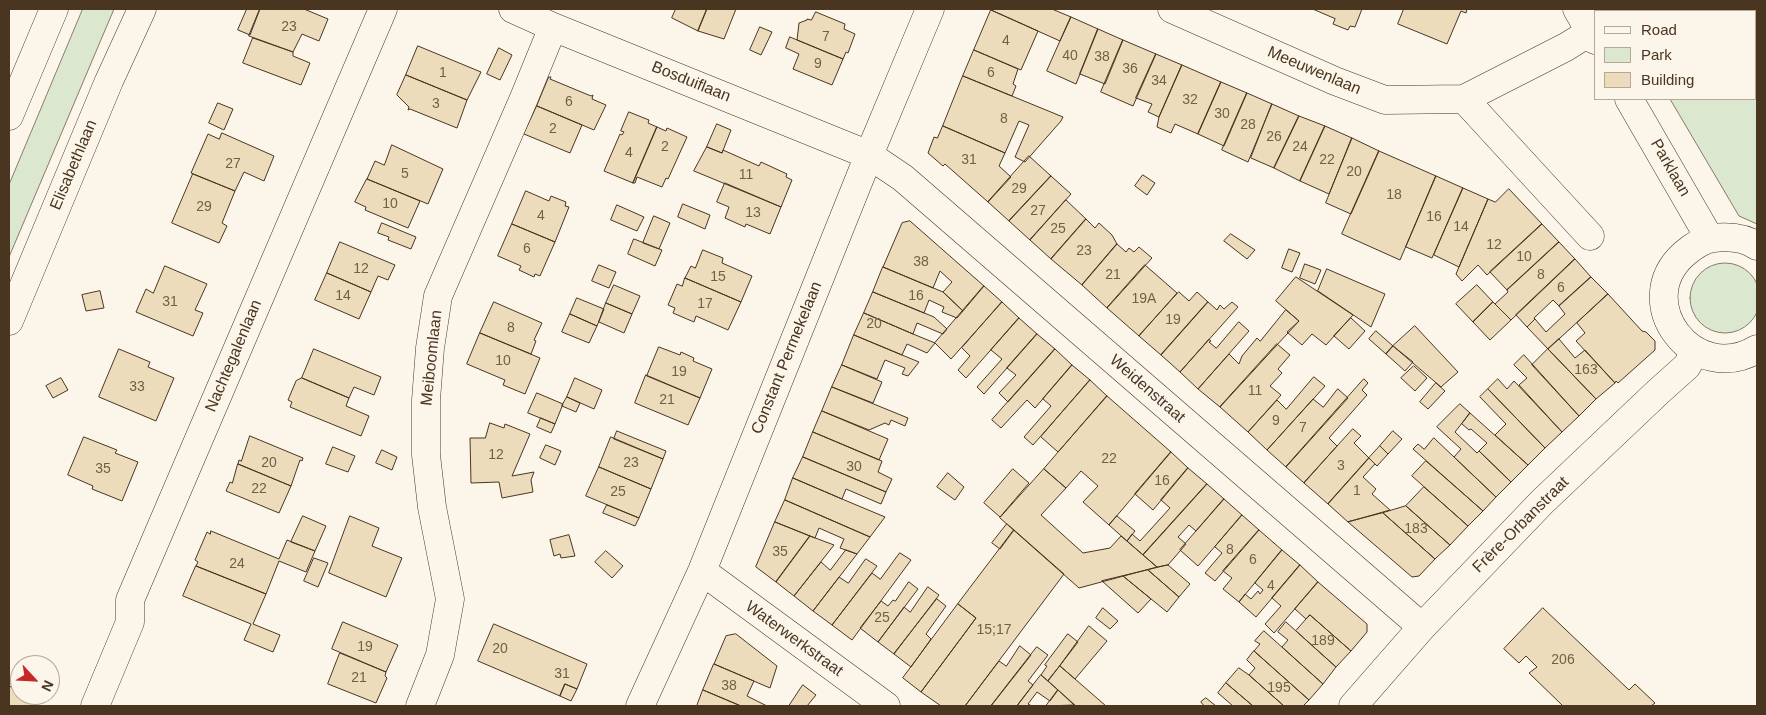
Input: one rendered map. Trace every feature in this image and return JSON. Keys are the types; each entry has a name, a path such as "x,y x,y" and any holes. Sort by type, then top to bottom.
{"street":[{"path":"9,116 54,9"},
{"name":"Elisabethlaan","path":"9,321 109,81 142,9"},
{"name":"Nachtegalenlaan","path":"95,706 130,622 130,600 383,9"},
{"name":"Bosduiflaan","path":"513,9 869,155"},
{"name":"Constant Permekelaan","path":"640,706 702,571 869,155 930,9"},
{"name":"Meeuwenlaan","path":"1172,9 1335,81 1385,100 1464,99 1566,47 1593,36"},
{"path":"1577,9 1593,36"},
{"name":"Meiboomlaan","path":"420,706 440,655 450,599 432,507 426,454 426,400 430,348 438,296 553,27"},
{"path":"1464,99 1590,236"},
{"name":"Parklaan","path":"1630,100 1709,239"},
{"name":"Weidenstraat","path":"869,155 903,178 1422,627"},
{"path":"1757,246 1740,238 1724,237 1709,239 1692,247 1678,259 1668,276 1664,294 1666,312 1673,330 1682,342 1695,351 1722,359 1736,358 1750,354 1757,349"},
{"name":"Frère-Orbanstraat","path":"1352,706 1422,627 1542,502 1687,366 1695,351"},
{"name":"Waterwerkstraat","path":"702,571 886,706"}],"green space":[{"path":"83,9 114,9 9,257 9,185"},
{"path":"1757,9 1757,224 1739,216 1671,100 1756,100 1756,10 1615,10"},
{"path":"1725,263 1744,269 1754,279 1760,298 1754,317 1744,327 1725,333 1706,327 1696,317 1690,298 1696,279 1706,269"}],"building":[{"path":"247,9 260,9 250,35 238,30"},
{"path":"260,9 304,9 328,19 319,41 302,34 293,52 249,36"},
{"path":"676,9 707,9 698,31 672,18"},
{"path":"707,9 736,9 724,39 698,31"},
{"path":"991,9 1052,9 1071,17 1060,41"},
{"path":"1313,9 1362,9 1355,27 1350,26 1348,30 1333,24 1335,19"},
{"path":"1404,9 1467,9 1466,13 1461,11 1447,44 1398,24"},
{"path":"991,10 1038,31 1021,70 974,50"},
{"path":"816,12 845,24 844,29 855,34 848,53 846,52 843,59 797,40 799,23 807,19 811,20"},
{"path":"1071,17 1098,29 1076,84 1047,71"},
{"path":"760,27 772,32 761,55 750,50"},
{"path":"1098,29 1123,40 1105,84 1080,74"},
{"path":"790,37 843,59 832,85 793,69 799,54 786,48"},
{"path":"253,38 293,52 293,56 310,63 301,85 243,63"},
{"path":"1123,40 1156,54 1133,106 1101,92"},
{"path":"418,46 481,72 467,100 406,75"},
{"path":"499,48 512,55 500,80 487,74"},
{"path":"974,50 1018,69 1013,84 1016,86 1012,96 963,76"},
{"path":"1156,54 1182,65 1159,117 1148,112 1152,104 1136,98"},
{"path":"1182,65 1221,82 1198,134 1175,124 1171,133 1157,127 1159,117"},
{"path":"406,75 467,100 457,128 410,109 408,110 409,107 397,95"},
{"path":"963,76 1063,117 1025,162 1015,157 1029,125 1019,121 1005,153 943,126"},
{"path":"549,77 591,96 593,95 592,99 606,105 594,130 537,106"},
{"path":"1221,82 1247,93 1224,146 1198,134"},
{"path":"1247,93 1272,104 1248,162 1222,150"},
{"path":"218,103 233,109 224,130 209,123"},
{"path":"1272,104 1299,116 1274,168 1251,158"},
{"path":"537,106 582,125 570,153 524,134"},
{"path":"629,112 649,120 648,123 657,127 633,183 604,171 620,134 622,135 624,132 621,131"},
{"path":"1299,116 1325,126 1300,181 1274,168"},
{"path":"717,124 731,130 722,153 707,147"},
{"path":"943,126 1005,153 999,166 1011,177 988,202 945,164 943,166 928,153 934,137 937,138"},
{"path":"1325,126 1352,138 1329,194 1300,181"},
{"path":"657,127 666,131 667,128 687,137 668,179 666,178 662,187 637,177 635,183 633,183"},
{"path":"222,133 274,156 264,181 244,172 235,191 191,173 208,134 219,139"},
{"path":"1352,138 1379,151 1351,214 1326,203"},
{"path":"392,145 443,169 428,204 367,179 375,161 384,165"},
{"path":"707,147 722,153 723,150 759,166 761,162 787,174 786,177 792,180 781,207 694,171"},
{"path":"1379,151 1436,176 1400,260 1342,234"},
{"path":"1029,156 1051,176 1009,221 988,202"},
{"path":"193,174 235,191 222,223 227,226 219,243 172,223"},
{"path":"1143,175 1155,183 1147,195 1135,186"},
{"path":"1051,176 1071,194 1030,240 1009,221"},
{"path":"1436,176 1463,188 1432,258 1406,247"},
{"path":"367,179 420,201 408,228 365,210 366,207 355,202"},
{"path":"725,183 781,207 770,234 746,224 745,227 725,218 729,207 717,202"},
{"path":"1463,188 1488,199 1459,267 1434,255"},
{"path":"1509,189 1542,224 1487,275 1478,265 1462,281 1456,274 1488,199 1495,202"},
{"path":"526,191 549,201 551,196 566,202 565,206 569,207 555,242 512,224"},
{"path":"1066,200 1086,219 1051,259 1030,240"},
{"path":"683,204 710,215 705,229 678,217"},
{"path":"617,205 644,217 637,231 611,220"},
{"path":"654,216 670,223 659,249 643,243"},
{"path":"1086,219 1095,228 1099,223 1112,235 1117,244 1082,285 1051,259"},
{"path":"910,221 984,286 963,311 943,292 952,282 940,271 933,288 883,267 902,223"},
{"path":"382,223 416,237 411,249 388,240 389,237 378,233"},
{"path":"512,224 555,242 540,276 535,274 534,277 519,270 521,266 498,256"},
{"path":"1542,224 1559,242 1507,290 1490,272"},
{"path":"1231,234 1255,250 1247,259 1224,241"},
{"path":"634,239 662,250 655,266 628,254"},
{"path":"340,242 395,265 388,280 378,276 371,292 327,273"},
{"path":"1559,242 1575,259 1511,320 1495,304 1508,292 1507,290"},
{"path":"1117,244 1126,252 1129,248 1134,252 1139,247 1152,258 1107,308 1082,285"},
{"path":"1289,249 1300,253 1292,272 1282,268"},
{"path":"703,250 723,258 722,263 752,276 741,302 685,278 691,266 695,268"},
{"path":"1575,259 1591,277 1559,306 1553,300 1527,327 1516,315"},
{"path":"1305,264 1321,270 1315,284 1300,278"},
{"path":"599,265 616,272 609,288 592,281"},
{"path":"1145,265 1177,293 1139,336 1107,308"},
{"path":"165,266 207,284 195,310 203,313 193,336 136,312 146,289 153,293"},
{"path":"883,267 943,292 963,311 957,318 942,312 944,307 929,300 924,313 873,292"},
{"path":"1327,269 1385,294 1371,327 1318,291"},
{"path":"327,273 371,292 359,319 315,300"},
{"path":"1296,277 1353,315 1326,345 1312,334 1302,345 1287,332 1299,321 1276,301"},
{"path":"1591,277 1608,294 1548,349 1527,327 1535,319 1546,332 1565,314 1559,306"},
{"path":"685,278 741,302 728,330 696,316 694,322 673,313 675,308 668,305 677,284 682,286"},
{"path":"614,285 640,296 632,314 606,303"},
{"path":"1477,285 1493,302 1473,322 1456,304"},
{"path":"984,286 1002,302 951,359 935,343"},
{"path":"100,291 104,308 86,311 82,295"},
{"path":"873,292 934,317 947,329 943,334 917,323 913,334 864,313"},
{"path":"1179,292 1189,301 1197,292 1208,302 1161,355 1139,336"},
{"path":"1608,294 1642,331 1646,332 1655,341 1655,350 1618,383 1616,381 1615,383 1576,341 1585,333 1577,323"},
{"path":"577,298 604,309 597,326 570,314"},
{"path":"494,302 542,323 534,340 536,341 531,354 480,333"},
{"path":"1002,302 1019,318 966,378 958,370 970,356 962,348"},
{"path":"1208,302 1217,310 1220,305 1224,309 1232,302 1238,307 1180,372 1161,355"},
{"path":"1493,302 1511,320 1490,340 1473,322"},
{"path":"606,303 632,314 624,333 599,322"},
{"path":"1286,310 1299,321 1220,407 1198,389 1229,354 1239,364 1242,356 1257,338 1260,341"},
{"path":"864,313 935,343 927,353 907,344 902,355 854,335"},
{"path":"570,314 597,326 589,343 562,332"},
{"path":"1019,318 1037,334 984,394 977,387 1002,359 991,350"},
{"path":"1351,318 1365,331 1349,349 1334,336"},
{"path":"1239,322 1249,331 1198,389 1180,372 1209,339 1211,341 1209,342 1216,348"},
{"path":"1415,326 1458,372 1441,387 1393,346"},
{"path":"1376,331 1393,346 1386,354 1369,339"},
{"path":"480,333 540,358 525,394 503,385 505,380 467,364"},
{"path":"1037,334 1055,349 1008,402 999,393 1016,375 1007,368"},
{"path":"854,335 919,362 908,376 902,374 905,368 885,360 877,379 842,365"},
{"path":"1559,339 1575,358 1585,350 1615,383 1596,399 1548,349"},
{"path":"1277,344 1290,355 1278,369 1282,373 1270,386 1281,395 1248,432 1220,407"},
{"path":"1393,346 1413,362 1405,371 1386,354"},
{"path":"659,347 680,355 681,352 694,358 693,361 712,369 700,398 647,376"},
{"path":"119,349 150,362 148,367 174,378 156,421 99,397"},
{"path":"314,349 381,377 374,395 354,387 349,398 302,378"},
{"path":"1055,349 1072,365 1035,408 1027,400 1001,428 992,420"},
{"path":"1548,349 1596,399 1579,416 1532,365"},
{"path":"1524,355 1579,416 1562,432 1519,385 1527,378 1514,365"},
{"path":"842,365 882,382 873,403 832,387"},
{"path":"1072,365 1090,380 1033,445 1024,437 1051,406 1043,399"},
{"path":"1414,366 1427,378 1415,391 1401,378"},
{"path":"646,375 700,398 688,425 635,403"},
{"path":"1314,377 1325,386 1267,450 1248,432 1277,400 1286,409"},
{"path":"61,378 68,390 53,398 46,386"},
{"path":"302,378 349,398 346,406 369,416 361,436 290,407 292,402 288,400 296,381"},
{"path":"575,378 602,390 594,409 567,397"},
{"path":"1364,379 1368,383 1362,390 1367,395 1329,438 1337,446 1304,483 1286,467"},
{"path":"1498,379 1507,389 1514,381 1562,432 1545,448 1488,389"},
{"path":"1090,380 1107,396 1058,452 1041,437"},
{"path":"1436,383 1445,391 1428,409 1420,402"},
{"path":"832,387 908,418 905,426 891,420 889,425 885,423 869,430 822,411"},
{"path":"1338,389 1348,398 1286,467 1267,450 1313,399 1323,407"},
{"path":"1488,389 1545,448 1528,465 1495,435 1506,424 1480,397"},
{"path":"537,393 563,404 555,424 528,413"},
{"path":"1107,396 1171,452 1109,525 1083,502 1098,486 1081,471 1066,488 1044,469"},
{"path":"567,397 580,403 576,412 562,406"},
{"path":"1460,404 1470,413 1455,432 1477,453 1479,451 1511,482 1496,497 1454,457 1461,449 1437,427"},
{"path":"822,411 888,439 879,460 813,432"},
{"path":"1470,413 1528,465 1511,482 1479,451 1487,443 1462,424"},
{"path":"541,418 555,424 551,433 537,427"},
{"path":"490,423 504,428 505,424 530,434 512,476 534,472 531,480 533,492 502,498 499,482 471,483 470,438 485,438"},
{"path":"1353,429 1361,436 1354,443 1369,458 1328,504 1304,483"},
{"path":"617,431 666,451 663,459 614,439"},
{"path":"1393,431 1402,439 1388,454 1380,446"},
{"path":"813,432 882,461 878,472 892,479 886,492 803,457"},
{"path":"250,436 303,458 302,461 300,460 291,486 238,464 239,460 241,461"},
{"path":"84,437 117,450 115,453 138,462 122,501 92,489 93,486 68,475"},
{"path":"611,437 663,459 651,489 599,467"},
{"path":"1434,438 1496,497 1483,511 1413,449 1418,444 1424,449"},
{"path":"546,445 561,451 555,465 540,458"},
{"path":"1380,446 1388,454 1377,466 1369,458"},
{"path":"333,447 355,456 348,472 326,464"},
{"path":"382,450 397,457 392,470 376,463"},
{"path":"1171,452 1188,468 1153,510 1135,494"},
{"path":"803,457 886,492 881,504 846,489 842,499 793,478"},
{"path":"1369,458 1375,464 1363,477 1376,489 1372,494 1390,510 1348,522 1328,504"},
{"path":"1426,461 1483,511 1468,526 1412,476"},
{"path":"238,464 291,486 279,513 226,491 230,482 232,483"},
{"path":"599,467 651,489 639,518 586,496"},
{"path":"1188,468 1207,484 1143,555 1127,541 1132,534 1140,541 1170,508 1161,500"},
{"path":"1013,469 1029,483 1000,517 984,503"},
{"path":"1044,469 1066,488 1041,515 1083,553 1110,548 1121,536 1157,567 1079,588 1000,518"},
{"path":"948,473 964,487 955,500 937,487"},
{"path":"793,478 885,517 870,537 785,500"},
{"path":"1207,484 1224,499 1196,531 1189,525 1178,537 1186,544 1168,565 1157,567 1143,555"},
{"path":"1424,487 1468,526 1450,545 1406,506"},
{"path":"1224,499 1242,515 1198,566 1180,550"},
{"path":"785,500 870,537 857,554 840,548 844,539 819,528 815,538 775,522"},
{"path":"607,505 639,518 635,526 603,513"},
{"path":"1406,506 1450,545 1435,559 1383,513"},
{"path":"1383,513 1435,559 1419,576 1412,577 1348,522"},
{"path":"1242,515 1259,530 1215,581 1205,573 1222,553 1215,547"},
{"path":"303,516 326,526 315,551 291,542"},
{"path":"350,516 379,528 372,546 402,558 386,597 329,573"},
{"path":"1117,516 1135,531 1127,541 1109,525"},
{"path":"775,522 810,536 776,582 756,567"},
{"path":"1007,524 1014,530 1000,549 992,543"},
{"path":"1014,530 1064,574 965,706 941,706 921,692 976,618 958,604"},
{"path":"1259,530 1282,550 1239,602 1223,589 1232,578 1223,571"},
{"path":"211,531 279,559 287,540 315,551 306,572 279,561 266,594 196,566 198,562 195,560 207,532 210,534"},
{"path":"569,535 575,556 561,558 560,554 554,556 550,540"},
{"path":"810,536 834,545 794,596 776,582"},
{"path":"846,550 857,554 813,611 794,596 821,562 830,570"},
{"path":"1282,550 1300,565 1256,617 1239,602 1245,594 1251,599 1258,591 1260,594 1263,590 1255,583"},
{"path":"606,551 623,566 612,578 595,562"},
{"path":"900,553 911,560 852,640 832,625 872,573 880,579"},
{"path":"314,558 328,563 318,587 304,581"},
{"path":"866,559 877,566 832,625 813,611 839,577 848,583"},
{"path":"1168,565 1190,584 1179,597 1148,570"},
{"path":"1300,565 1318,582 1274,633 1265,624 1281,606 1272,598"},
{"path":"196,566 266,594 253,624 280,635 273,652 244,640 251,624 183,596"},
{"path":"1148,570 1179,597 1167,612 1123,576"},
{"path":"1123,576 1151,599 1138,613 1102,581"},
{"path":"909,582 918,589 878,642 860,628 881,601 888,606 893,600 895,601"},
{"path":"1318,582 1367,624 1367,632 1351,651 1310,615 1306,619 1295,609"},
{"path":"928,587 939,595 894,654 878,642 904,607 910,612"},
{"path":"937,599 946,606 926,634 931,639 911,667 894,654"},
{"path":"958,604 976,618 921,692 903,678"},
{"path":"1103,608 1118,621 1110,629 1096,618"},
{"path":"1543,608 1629,690 1635,684 1655,703 1651,706 1563,706 1529,673 1537,667 1526,656 1519,663 1504,649"},
{"path":"1310,615 1351,651 1336,667 1296,631"},
{"path":"343,622 398,645 386,672 332,649"},
{"path":"1286,622 1336,667 1323,684 1282,647 1288,640 1278,632"},
{"path":"494,624 587,664 577,689 565,684 560,696 478,661"},
{"path":"1089,626 1107,641 1075,679 1060,666"},
{"path":"1264,631 1323,684 1309,700 1254,651 1260,644 1255,641"},
{"path":"736,634 777,666 770,688 714,664 726,636"},
{"path":"1068,634 1078,642 1048,681 1041,675 1047,666 1045,665"},
{"path":"1020,646 1031,655 991,706 965,706 999,661 1006,666"},
{"path":"1037,647 1048,655 1028,681 1033,685 1017,706 991,706"},
{"path":"1254,651 1309,700 1303,706 1284,706 1249,675 1255,668 1247,660"},
{"path":"340,653 386,672 385,676 387,678 376,703 328,684"},
{"path":"714,664 754,681 747,696 767,706 741,706 703,690"},
{"path":"1060,666 1106,706 1076,706 1048,681"},
{"path":"1239,668 1284,706 1253,706 1226,683"},
{"path":"1041,675 1058,690 1050,701 1037,692 1028,704 1032,706 1017,706"},
{"path":"1226,683 1253,706 1233,706 1218,693"},
{"path":"565,684 577,689 571,701 560,696"},
{"path":"803,685 816,695 807,706 789,706"},
{"path":"9,686 10,705 35,705 35,706 9,706"},
{"path":"703,690 741,706 697,706"},
{"path":"1058,690 1074,705 1046,706"},
{"path":"1206,698 1216,706 1204,706 1201,702"}]}
